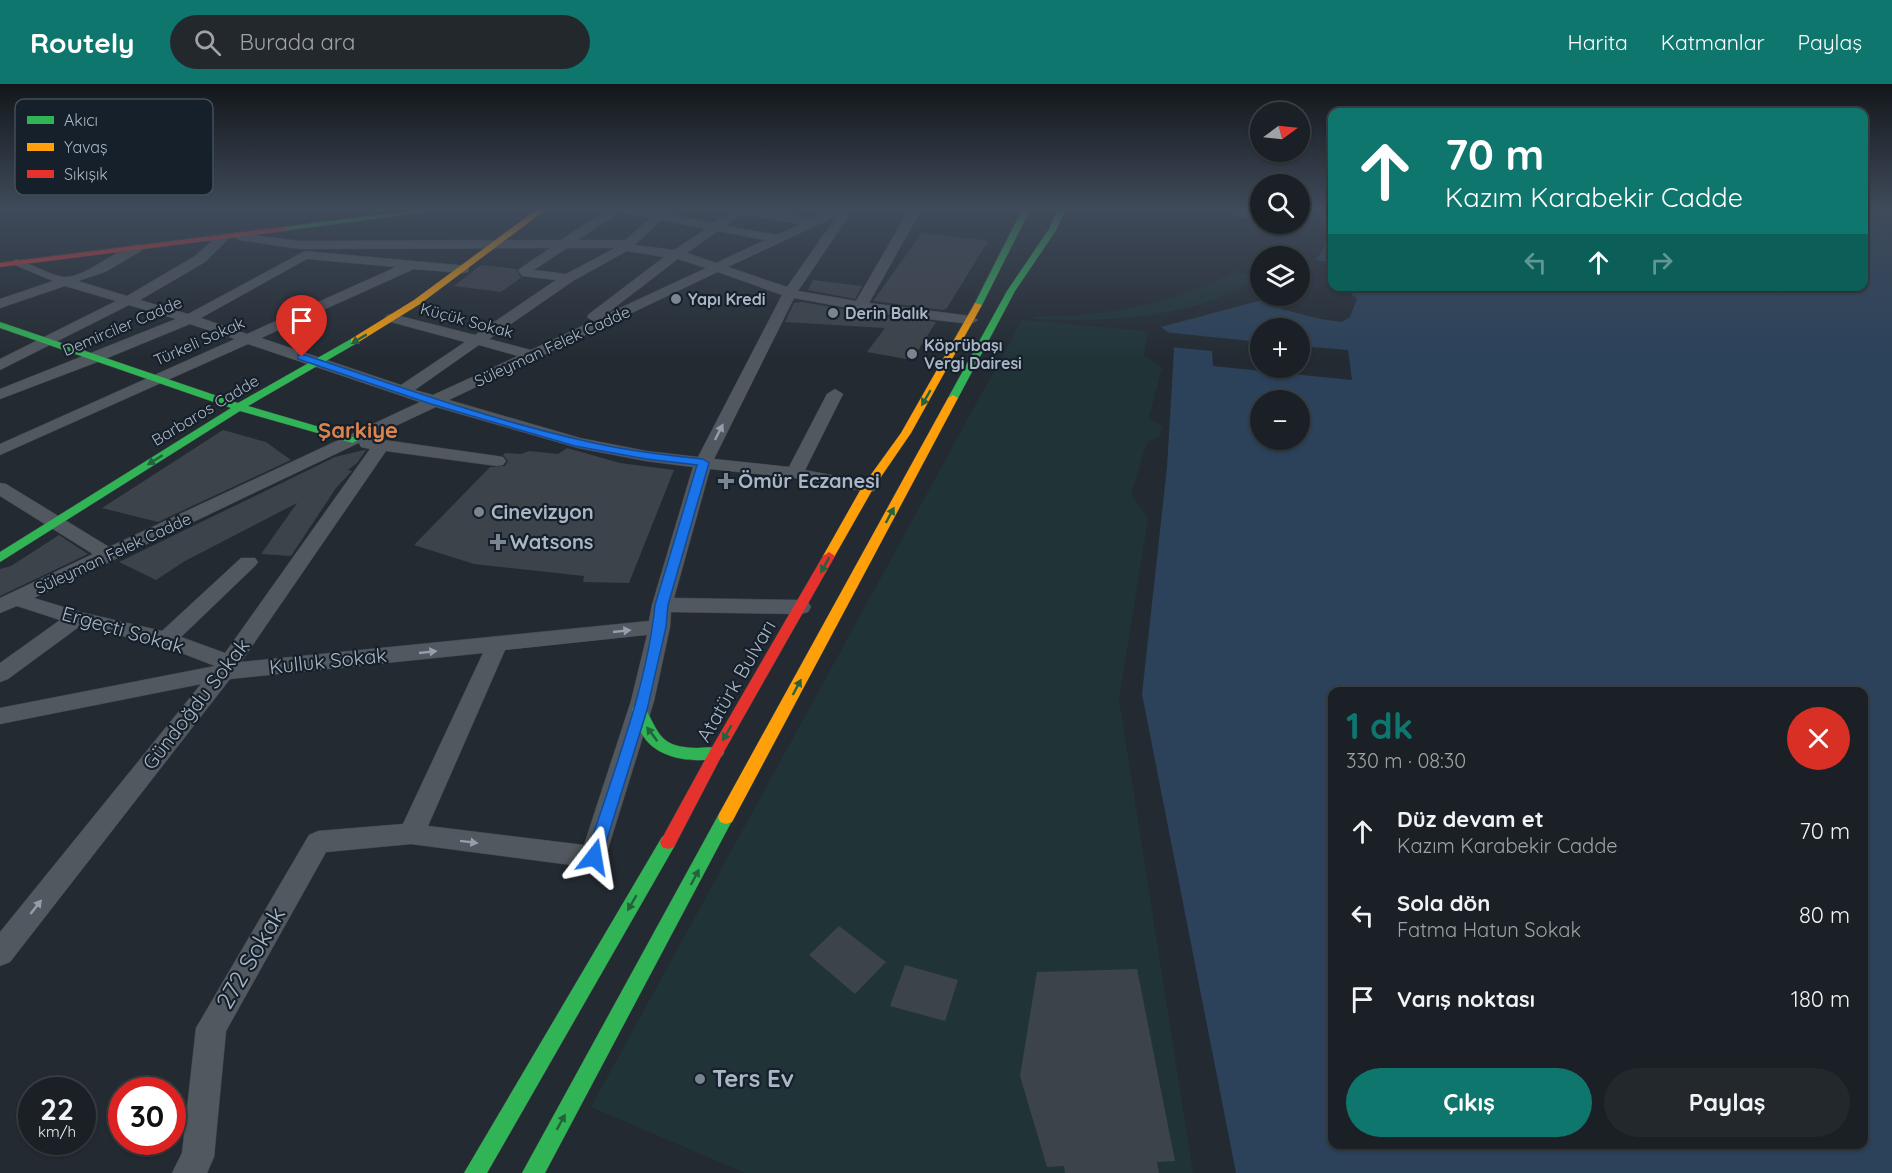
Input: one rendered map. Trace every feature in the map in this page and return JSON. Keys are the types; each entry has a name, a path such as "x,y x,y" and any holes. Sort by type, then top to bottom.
{"main road":[{"path":"8,264 50,259"},
{"name":"Barbaros Cadde","path":"0,558 239,407 319,363 392,318 476,259"},
{"name":"Atatürk Bulvarı","path":"475,1173 671,837 716,753 868,487 906,433 971,320 1000,259"},
{"path":"533,1173 1011,291 1033,259"},
{"path":"0,325 239,407 353,440"},
{"path":"639,710 650,733 664,746 698,755 716,753"}],"street":[{"path":"0,304 67,282 100,269 118,259"},
{"path":"0,365 129,300 190,266 198,259"},
{"name":"Demirciler Cadde","path":"0,394 189,319 298,259"},
{"name":"Demirciler Cadde","path":"346,259 463,269"},
{"path":"541,259 525,270 527,273 568,278"},
{"path":"403,391 568,278 605,259"},
{"path":"567,339 670,259"},
{"path":"693,259 790,293 876,309 971,320"},
{"name":"Süleyman Felek Cadde","path":"8,602 737,259"},
{"path":"639,710 661,616 703,463 790,293 814,259"},
{"path":"861,305 887,259"},
{"path":"8,264 189,319 434,401 578,443 646,456 795,473 868,487"},
{"name":"Türkeli Sokak","path":"0,450 412,265"},
{"name":"Küçük Sokak","path":"392,318 533,355"},
{"path":"795,473 835,394"},
{"path":"353,440 380,447 497,461"},
{"name":"Gündoğdu Sokak","path":"0,953 226,667 380,447"},
{"path":"0,488 108,555"},
{"path":"166,639 248,562"},
{"name":"Ergeçti Sokak","path":"8,602 166,639 226,667"},
{"name":"Kulluk Sokak","path":"0,716 226,667 496,645 661,616 801,607"},
{"path":"0,674 77,618"},
{"path":"411,834 496,645"},
{"name":"272 Sokak","path":"189,1173 198,1157 210,1028 318,842 411,834 594,857 639,710"}],"green space":[{"path":"1236,271 1250,275 1250,282 1232,292 1205,303 1178,310 1091,320 1033,319 1034,316 1087,314 1138,307 1212,282"},
{"path":"1022,320 1148,331 1144,355 1162,368 1149,417 1162,427 1159,437 1147,442 1131,494 1148,519 1119,699 1193,1173 745,1173 591,1107"}],"water":[{"path":"1328,259 1328,262 1315,260"},
{"path":"1868,259 1892,259 1892,1173 1236,1173 1142,694 1167,467 1174,350 1172,335 1161,327 1250,303 1250,306 1276,306 1321,319 1342,322 1350,317 1357,299 1348,291 1868,291"}],"pier":[{"path":"1163,332 1250,341 1250,370 1213,366 1212,351 1170,347 1169,337"},
{"path":"1310,347 1348,350 1352,380 1310,376"}],"building":[{"path":"903,259 977,259 947,308 943,310 873,301"},
{"path":"481,265 516,269 521,278 501,292 454,286"},
{"path":"813,280 862,286 855,299 808,290"},
{"path":"802,302 876,315 936,322 912,360 867,352 885,328 785,322 794,303"},
{"path":"223,430 266,442 291,460 158,522 102,508"},
{"path":"567,448 620,463 674,470 629,583 583,582 584,576 474,564 414,545 490,467 505,466 508,461 503,455 505,453 521,454 529,451 558,454"},
{"path":"366,450 357,463 348,470 352,471 336,488 291,556 261,554 297,503 185,561 156,580 119,562 335,457"},
{"path":"59,535 88,554 0,596 0,569 11,566"},
{"path":"839,926 886,962 855,994 809,955"},
{"path":"905,965 958,980 945,1021 890,1006"},
{"path":"1137,969 1175,1161 1157,1162 1159,1173 1065,1173 1064,1166 1047,1167 1020,1076 1037,972"}],"traffic: fast":[{"path":"978,305 1001,259"},
{"path":"953,398 1011,291 1033,259"},
{"path":"0,325 239,407 353,440"},
{"path":"0,558 239,407 354,341"},
{"path":"639,710 650,734 665,747 690,754 716,753"},
{"path":"533,1173 726,817"},
{"path":"475,1173 668,842"}],"traffic: slow":[{"path":"354,341 417,302 475,259"},
{"path":"829,556 868,487 906,433 978,305"},
{"path":"726,817 953,398"}],"traffic: jam":[{"path":"0,265 49,259"},
{"path":"668,842 716,753 829,556"}],"place":[{"name":"Yapı Kredi","path":"676,299"},
{"name":"Derin Balık","path":"833,313"},
{"name":"Köprübaşı Vergi Dairesi","path":"912,354"},
{"name":"Ömür Eczanesi","path":"726,481"},
{"name":"Cinevizyon","path":"479,512"},
{"name":"Watsons","path":"498,542"},
{"name":"Ters Ev","path":"700,1079"}],"district":[{"name":"Şarkiye","path":"358,430"}],"route":[{"path":"302,357 434,401 578,443 646,456 703,463 662,605 660,627 639,710 594,857"}]}
